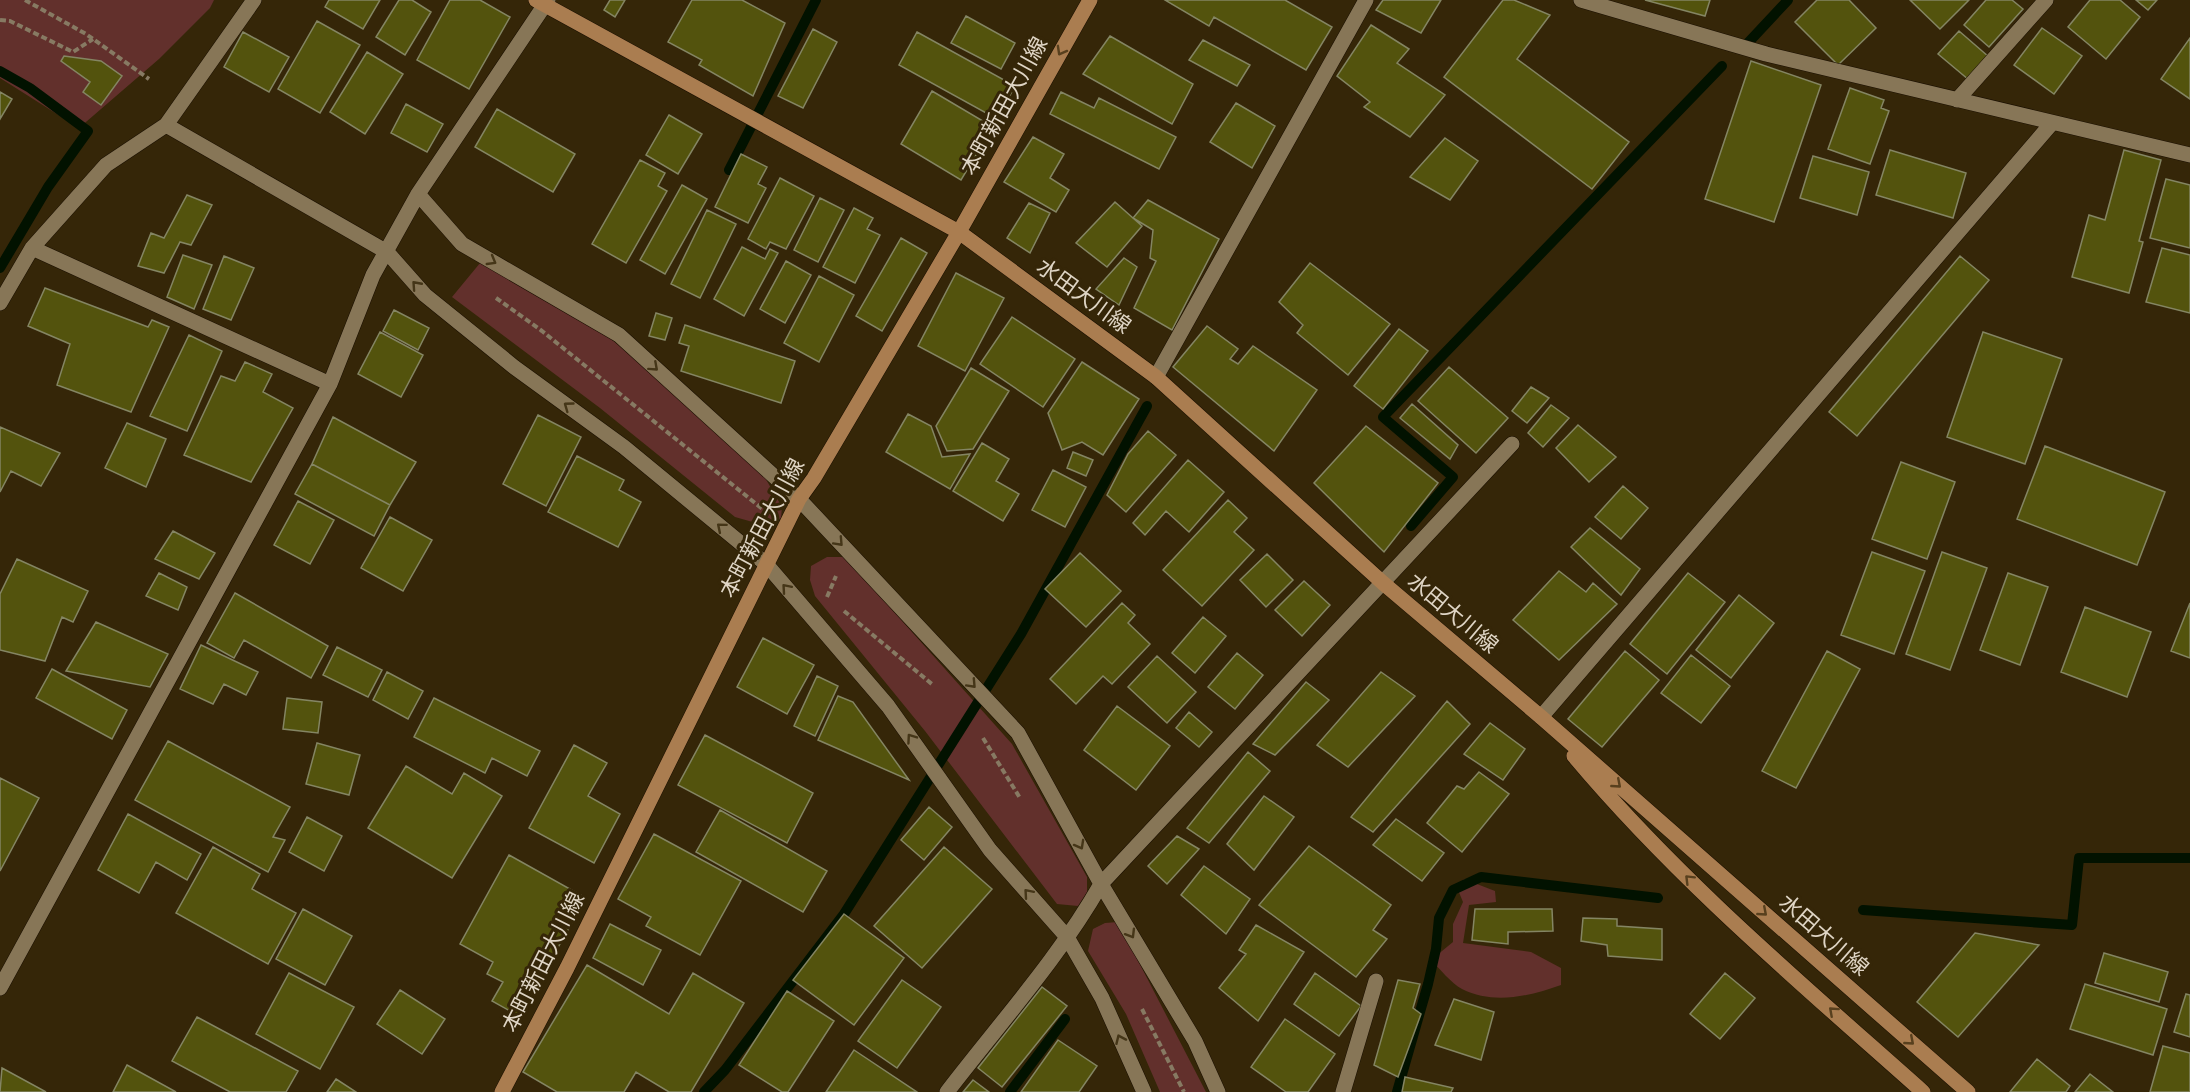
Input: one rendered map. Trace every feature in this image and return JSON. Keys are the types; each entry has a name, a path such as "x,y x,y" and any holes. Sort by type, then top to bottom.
{"main road":[{"name":"本町新田大川線","path":"502,1092 567,968 799,499 814,478 959,232 1090,0"},
{"name":"水田大川線","path":"543,2 959,232 1156,377 1383,583 1541,717 1968,1092"},
{"name":"水田大川線","path":"1541,717 1620,811 1733,922 1923,1092"}],"street":[{"path":"0,303 32,248 106,165 166,125 254,0"},
{"path":"1156,377 1366,0"},
{"path":"1581,0 1766,54 2190,155"},
{"path":"1958,100 2046,0"},
{"path":"0,988 330,384 373,275 418,194 543,2"},
{"path":"1541,717 2052,123"},
{"path":"166,125 387,252 425,296 514,367 624,447 766,564 888,706 990,850 1067,937 1102,998 1144,1092"},
{"path":"418,194 462,244 619,335 799,499 1018,733 1101,884 1195,1041 1218,1092"},
{"path":"32,248 330,384"},
{"path":"946,1092 1067,937 1101,884 1512,444"},
{"path":"1343,1092 1376,981"}],"path":[{"path":"25,0 93,39 149,79"},
{"path":"0,20 10,21 73,52 93,39"},
{"path":"494,297 542,331 768,513"},
{"path":"823,606 841,567"},
{"path":"828,597 942,693"},
{"path":"982,736 1025,806"}],"shaded area":[{"path":"0,0 214,0 210,8 159,59 79,128 0,78"},
{"path":"485,257 603,332 757,464 782,507 781,518 770,527 735,517 600,408 452,297"},
{"path":"827,557 845,557 1012,744 1087,877 1087,892 1078,906 1057,904 925,731 815,596 810,580 811,566"},
{"path":"1464,879 1495,891 1496,902 1469,905 1463,943 1531,952 1561,968 1561,985 1537,993 1512,997 1487,997 1462,989 1431,960 1453,942 1453,924 1463,902 1458,890"},
{"path":"1118,922 1206,1092 1160,1092 1126,1014 1088,951 1093,929 1105,923"}],"building":[{"path":"329,0 380,0 363,29 325,7"},
{"path":"399,0 412,0 431,12 405,55 376,37"},
{"path":"450,0 480,0 510,17 469,89 417,60"},
{"path":"610,0 625,0 615,17 604,10"},
{"path":"692,0 742,0 785,23 753,96 699,65 702,60 668,42"},
{"path":"1165,0 1285,0 1332,27 1306,70 1214,17 1209,26"},
{"path":"1383,0 1441,0 1421,33 1376,10"},
{"path":"1503,0 1514,0 1550,15 1517,59 1629,142 1592,189 1444,77"},
{"path":"1645,0 1710,0 1705,16"},
{"path":"1817,0 1849,0 1876,28 1838,65 1795,22"},
{"path":"1910,0 1969,0 1940,29"},
{"path":"1986,0 2012,0 2023,9 1989,47 1964,25"},
{"path":"2090,0 2120,0 2140,17 2106,59 2068,27"},
{"path":"2136,0 2157,0 2148,10"},
{"path":"966,16 1015,43 1001,69 951,43"},
{"path":"317,21 360,45 320,113 278,89"},
{"path":"1371,25 1409,49 1397,63 1445,95 1410,137 1364,107 1370,102 1337,76"},
{"path":"2042,28 2082,56 2054,94 2014,65"},
{"path":"813,29 837,42 803,108 778,96"},
{"path":"1959,31 1989,57 1969,80 1938,54"},
{"path":"243,32 289,57 269,92 224,67"},
{"path":"917,32 1015,86 997,119 899,65"},
{"path":"1110,36 1193,84 1172,124 1083,74"},
{"path":"2190,38 2190,99 2161,79"},
{"path":"1203,40 1250,65 1237,86 1189,60"},
{"path":"367,52 403,74 365,134 330,112"},
{"path":"64,56 101,61 122,76 101,105 83,92 90,82 61,61"},
{"path":"1751,61 1821,85 1774,222 1705,199"},
{"path":"1850,88 1884,100 1881,108 1889,111 1870,164 1828,149"},
{"path":"932,91 993,127 961,180 901,144"},
{"path":"0,92 12,99 0,119"},
{"path":"1061,92 1094,108 1099,98 1176,137 1159,169 1050,114"},
{"path":"1236,103 1275,126 1252,168 1210,142"},
{"path":"406,104 443,124 427,152 391,133"},
{"path":"497,109 575,154 553,192 475,147"},
{"path":"669,115 702,134 678,174 646,155"},
{"path":"1033,137 1064,154 1050,178 1069,190 1056,212 1004,182"},
{"path":"1445,138 1478,161 1450,200 1410,177"},
{"path":"1890,150 1966,173 1953,218 1876,195"},
{"path":"2124,150 2161,160 2139,241 2143,242 2129,293 2072,277 2089,215 2105,220"},
{"path":"741,154 767,167 758,184 766,188 748,223 715,207"},
{"path":"1813,156 1869,172 1857,215 1800,198"},
{"path":"640,160 665,173 658,186 667,191 626,263 592,244"},
{"path":"780,178 814,196 786,249 770,242 766,249 748,239"},
{"path":"2166,179 2190,185 2190,248 2150,238"},
{"path":"682,185 707,199 665,274 640,260"},
{"path":"187,195 212,205 191,245 180,242 164,273 138,266 151,233 164,238"},
{"path":"820,198 844,210 818,262 794,250"},
{"path":"1148,200 1219,239 1172,330 1134,308 1156,261 1150,258 1153,230 1133,218"},
{"path":"1115,202 1142,226 1107,267 1076,243"},
{"path":"1029,203 1050,213 1030,253 1007,238"},
{"path":"854,208 873,218 867,229 880,235 855,283 823,267"},
{"path":"707,210 736,224 700,298 671,284"},
{"path":"901,238 927,253 882,331 856,316"},
{"path":"742,247 765,259 770,249 778,253 744,316 714,299"},
{"path":"2162,248 2190,255 2190,313 2146,302"},
{"path":"183,255 212,265 194,309 167,297"},
{"path":"224,256 254,268 231,320 203,309"},
{"path":"1960,256 1989,280 1857,436 1829,412"},
{"path":"1124,258 1137,267 1119,305 1096,289"},
{"path":"786,261 811,275 785,323 760,309"},
{"path":"1310,263 1390,324 1348,375 1297,333 1303,325 1279,302"},
{"path":"956,273 1004,298 965,371 918,346"},
{"path":"819,276 854,295 819,362 784,343"},
{"path":"45,288 148,327 152,320 169,327 131,412 57,385 70,344 28,326"},
{"path":"394,310 429,328 418,350 383,331"},
{"path":"656,313 672,318 665,340 649,336"},
{"path":"1012,317 1075,359 1043,407 980,364"},
{"path":"685,325 795,361 781,403 681,371 689,346 679,343"},
{"path":"1207,326 1238,349 1230,359 1238,364 1253,346 1317,390 1274,451 1173,367"},
{"path":"1399,329 1428,351 1383,409 1354,386"},
{"path":"380,332 423,355 401,397 358,374"},
{"path":"1983,332 2062,359 2025,464 1947,437"},
{"path":"189,335 222,351 187,431 150,416"},
{"path":"245,362 272,374 263,392 293,408 251,482 184,455 221,376 235,381"},
{"path":"1082,362 1139,399 1103,455 1082,442 1062,450 1048,413"},
{"path":"1449,367 1508,418 1476,453 1418,401"},
{"path":"971,368 1009,391 973,449 947,451 936,426"},
{"path":"1531,387 1549,398 1527,423 1512,411"},
{"path":"1412,404 1458,445 1450,459 1400,418"},
{"path":"1551,405 1569,418 1543,447 1528,433"},
{"path":"908,414 931,426 942,457 970,454 950,489 886,452"},
{"path":"538,415 581,437 546,506 503,484"},
{"path":"333,417 416,462 390,505 312,464"},
{"path":"127,423 166,439 146,487 105,468"},
{"path":"1578,425 1616,457 1589,482 1556,448"},
{"path":"1366,426 1438,483 1384,552 1314,483"},
{"path":"0,427 60,453 41,486 11,471 0,492"},
{"path":"1148,431 1176,455 1126,512 1107,495 1128,454"},
{"path":"982,443 1009,459 996,481 1019,494 1003,521 953,491"},
{"path":"2045,446 2165,492 2137,565 2017,519"},
{"path":"1073,452 1093,460 1086,476 1067,468"},
{"path":"577,456 624,480 619,490 641,502 618,547 548,512"},
{"path":"1188,460 1224,492 1189,532 1166,511 1145,535 1133,523"},
{"path":"1901,462 1955,482 1927,559 1872,539"},
{"path":"312,464 390,505 374,536 295,494"},
{"path":"1053,470 1086,487 1065,527 1032,510"},
{"path":"1623,486 1648,508 1621,539 1595,517"},
{"path":"1228,500 1247,518 1234,532 1254,550 1202,606 1163,570"},
{"path":"298,501 334,520 310,564 274,545"},
{"path":"390,517 432,540 403,591 361,568"},
{"path":"1590,528 1640,569 1621,595 1571,547"},
{"path":"173,531 215,553 199,579 155,559"},
{"path":"1872,552 1925,571 1894,654 1841,635"},
{"path":"1942,552 1987,568 1950,670 1906,654"},
{"path":"1080,553 1121,591 1086,627 1045,589"},
{"path":"1267,554 1293,580 1266,607 1240,580"},
{"path":"17,559 88,591 73,622 62,617 45,661 0,650 0,594"},
{"path":"1559,571 1586,592 1593,583 1617,604 1559,660 1513,620"},
{"path":"159,573 187,587 178,610 146,596"},
{"path":"1688,573 1725,602 1667,674 1630,644"},
{"path":"2008,573 2048,587 2020,665 1980,650"},
{"path":"1304,581 1330,605 1302,636 1275,610"},
{"path":"235,593 328,646 311,678 244,640 234,658 207,643"},
{"path":"1739,595 1774,623 1731,678 1696,650"},
{"path":"1122,603 1135,615 1128,623 1150,644 1112,684 1103,676 1076,704 1050,679"},
{"path":"2190,603 2190,658 2171,651"},
{"path":"2085,607 2151,632 2127,697 2061,672"},
{"path":"1203,617 1226,636 1195,673 1172,653"},
{"path":"96,622 168,654 150,687 66,671"},
{"path":"763,638 814,665 787,714 737,687"},
{"path":"201,645 258,672 246,695 224,684 213,704 180,689"},
{"path":"337,647 382,670 368,697 323,675"},
{"path":"1625,651 1659,680 1602,747 1568,719"},
{"path":"1827,651 1860,669 1796,788 1762,771"},
{"path":"1237,653 1263,675 1235,709 1208,687"},
{"path":"1691,655 1730,686 1701,723 1661,693"},
{"path":"1157,656 1196,692 1167,723 1128,687"},
{"path":"52,669 127,710 112,739 36,698"},
{"path":"387,672 423,691 408,719 373,700"},
{"path":"1381,672 1415,696 1348,767 1317,745"},
{"path":"817,676 838,686 815,736 794,726"},
{"path":"1306,682 1329,700 1275,755 1253,744"},
{"path":"838,696 853,702 909,780 818,740"},
{"path":"287,698 322,702 318,733 283,729"},
{"path":"434,698 540,751 527,776 492,758 485,773 414,737"},
{"path":"1447,701 1470,724 1373,832 1351,817"},
{"path":"1117,706 1170,746 1136,790 1084,750"},
{"path":"1189,712 1212,732 1199,747 1176,728"},
{"path":"1490,723 1525,749 1503,780 1464,754"},
{"path":"705,735 813,793 787,843 678,785"},
{"path":"168,741 290,807 273,837 285,840 268,872 135,800"},
{"path":"317,743 360,755 349,795 306,784"},
{"path":"574,745 607,763 588,796 620,814 594,863 529,828"},
{"path":"1248,752 1270,771 1209,843 1187,828"},
{"path":"406,766 452,794 464,773 502,796 452,878 368,828"},
{"path":"1479,772 1509,794 1462,852 1427,823 1457,786 1464,789"},
{"path":"0,778 39,798 0,871"},
{"path":"1264,796 1294,817 1254,870 1227,844"},
{"path":"929,807 952,827 924,860 901,840"},
{"path":"720,810 827,871 803,912 696,852"},
{"path":"128,814 201,854 187,880 156,862 139,893 98,870"},
{"path":"307,817 342,836 324,871 289,852"},
{"path":"1396,819 1444,853 1422,881 1373,845"},
{"path":"654,834 741,881 700,955 646,926 651,917 618,899"},
{"path":"1177,836 1199,849 1167,884 1148,866"},
{"path":"1309,846 1391,905 1373,930 1387,939 1356,977 1259,905"},
{"path":"213,847 260,874 252,889 296,913 268,964 176,913"},
{"path":"944,847 992,889 922,968 874,926"},
{"path":"509,855 586,898 519,1016 492,1001 503,982 487,974 493,962 460,944"},
{"path":"1204,866 1250,899 1226,934 1181,895"},
{"path":"303,909 352,936 325,985 276,959"},
{"path":"1475,909 1552,909 1553,931 1508,932 1508,944 1472,940"},
{"path":"844,914 904,958 854,1025 793,980"},
{"path":"1583,918 1617,919 1617,926 1662,929 1662,960 1608,956 1607,945 1581,941"},
{"path":"610,924 661,950 643,985 593,958"},
{"path":"1256,925 1304,952 1258,1021 1219,988 1246,954 1239,950"},
{"path":"1975,933 2039,945 1958,1037 1917,1002"},
{"path":"2104,953 2168,972 2159,1002 2095,983"},
{"path":"587,965 669,1014 693,973 744,1003 691,1092 669,1092 636,1072 624,1092 557,1092 523,1072"},
{"path":"289,973 354,1007 320,1069 256,1034"},
{"path":"1315,973 1361,1006 1339,1036 1294,1004"},
{"path":"1725,973 1755,998 1720,1039 1690,1014"},
{"path":"902,980 941,1007 897,1068 858,1041"},
{"path":"1398,980 1420,984 1413,1008 1421,1014 1398,1077 1374,1065"},
{"path":"2085,984 2167,1009 2153,1055 2070,1029"},
{"path":"1042,987 1067,1006 1002,1087 978,1068"},
{"path":"400,990 445,1019 422,1054 377,1024"},
{"path":"787,991 834,1021 788,1092 782,1092 739,1065"},
{"path":"2186,994 2190,995 2190,1037 2174,1032"},
{"path":"1454,999 1494,1012 1481,1060 1435,1045"},
{"path":"197,1017 298,1071 286,1092 230,1092 172,1061"},
{"path":"1285,1019 1335,1054 1308,1092 1286,1092 1251,1067"},
{"path":"1058,1040 1097,1066 1079,1092 1021,1092"},
{"path":"2163,1046 2190,1053 2190,1092 2150,1092"},
{"path":"854,1050 917,1092 826,1092"},
{"path":"2037,1059 2070,1086 2066,1092 2010,1092"},
{"path":"127,1065 176,1092 113,1092"},
{"path":"2,1068 46,1092 0,1092"},
{"path":"2090,1074 2113,1092 2075,1092"},
{"path":"1405,1077 1453,1088 1451,1092 1402,1092"},
{"path":"336,1079 356,1092 327,1092"},
{"path":"973,1080 989,1092 963,1092"}],"waterway":[{"path":"729,170 816,0"},
{"path":"1746,45 1788,0"},
{"path":"1411,526 1453,477 1383,417 1722,66"},
{"path":"0,71 30,88 88,131 48,187 0,268"},
{"path":"704,1092 725,1070 844,914 1021,634 1147,406"},
{"path":"1863,910 2072,925 2079,858 2190,858"},
{"path":"1397,1092 1428,984 1436,949 1439,918 1453,890 1481,877 1658,898"},
{"path":"1010,1092 1065,1019"}]}
